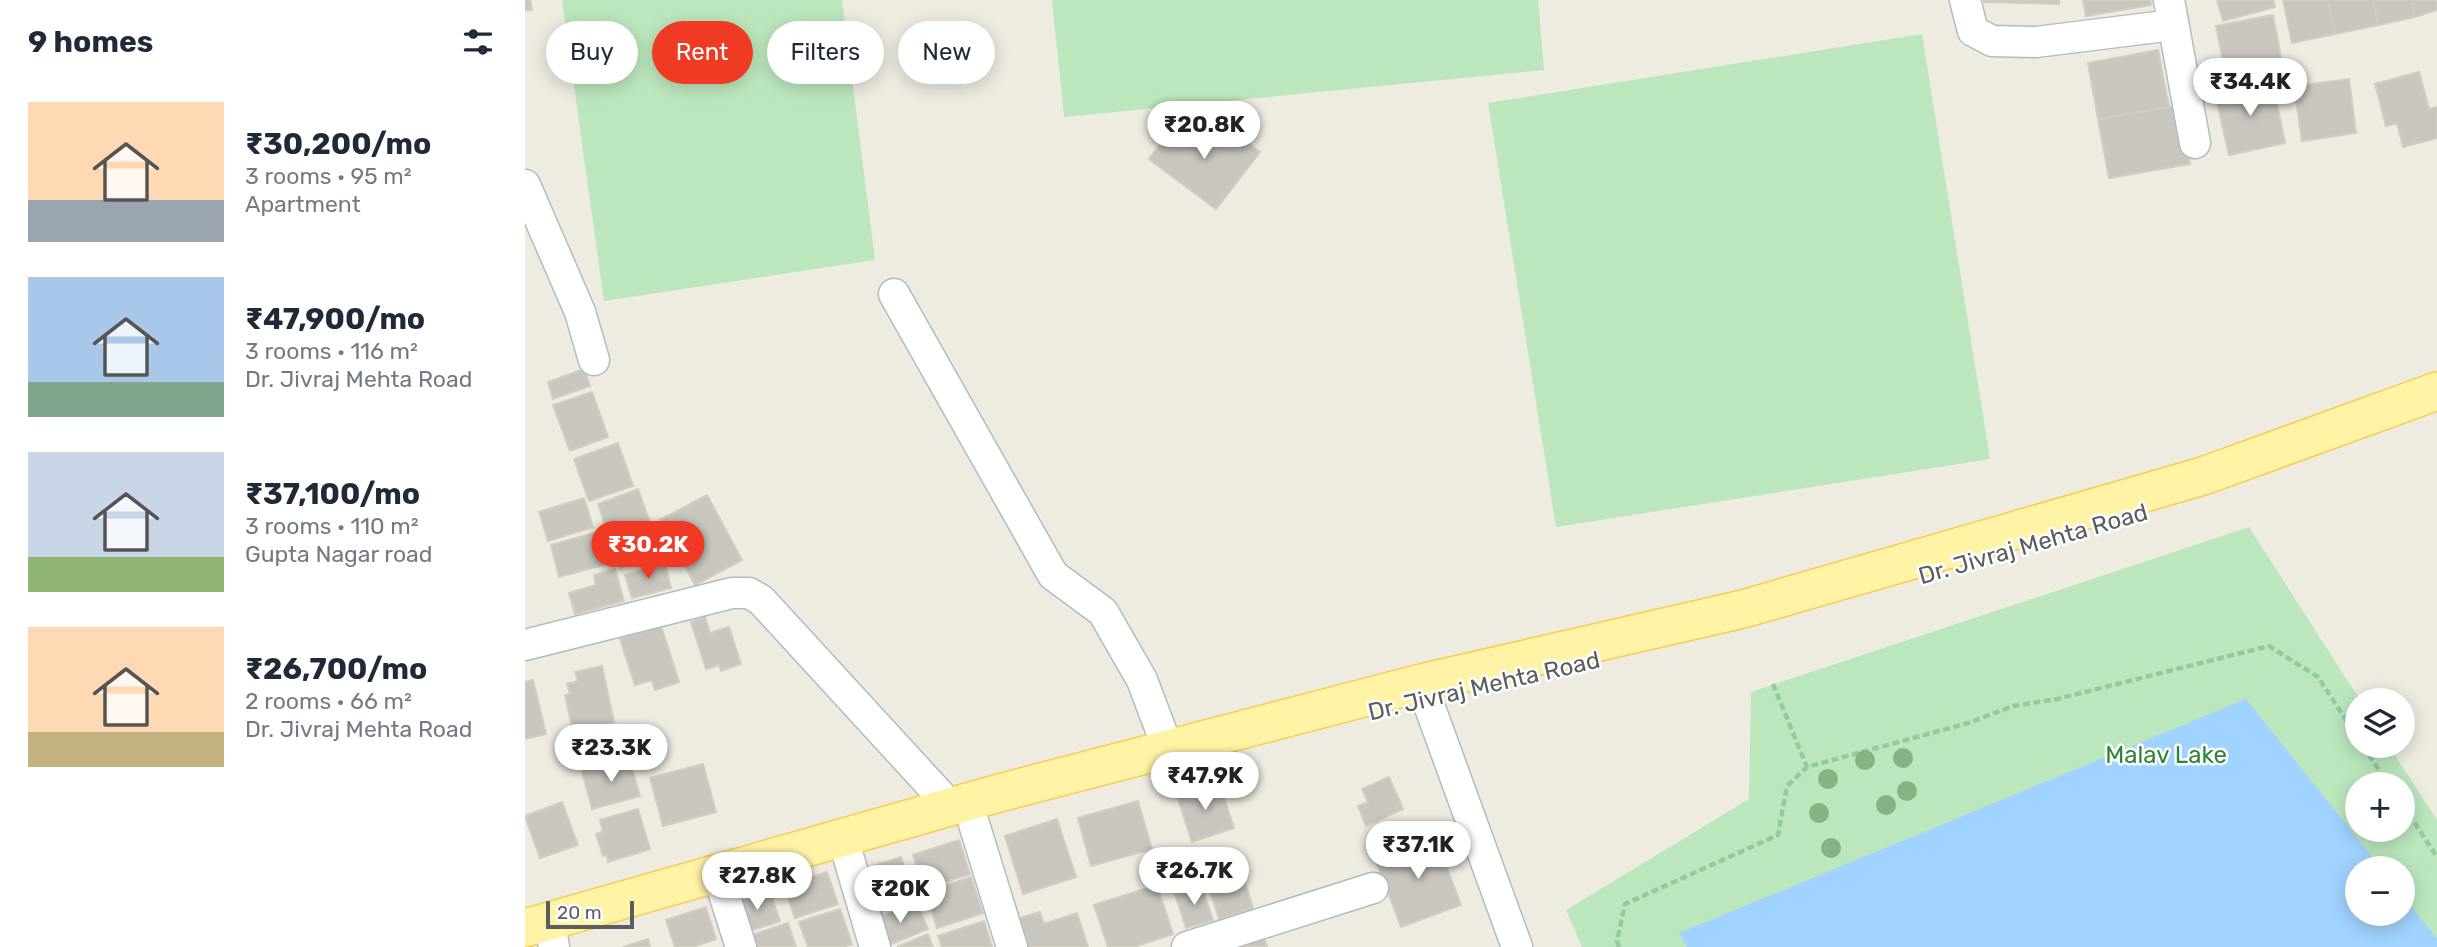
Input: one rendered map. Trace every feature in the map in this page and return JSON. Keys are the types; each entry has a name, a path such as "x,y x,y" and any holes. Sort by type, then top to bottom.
{"main road":[{"path":"540,941 962,815 1168,749 1423,690 1756,605 2203,476 2437,391"},
{"name":"Dr. Jivraj Mehta Road","path":"540,941 849,859 962,815 1140,775 1423,690 1752,624 2214,492 2437,414"}],"street":[{"path":"1965,0 1973,31 1992,41 2036,42 2171,12 2195,143"},
{"path":"525,185 580,312 594,360"},
{"path":"894,294 1052,575 1103,612 1142,680 1168,749"},
{"path":"525,645 732,593 748,593 761,600 962,815 1011,947"},
{"path":"1423,690 1517,947"},
{"path":"849,859 875,947"},
{"path":"1187,947 1373,888"},
{"path":"724,894 741,947"}],"path":[{"path":"1619,947 1617,941 1625,904 1778,835 1787,786 1807,767 1968,723 2013,706 2057,699 2269,646 2318,677 2345,719"},
{"path":"1773,684 1807,767"},
{"path":"2415,824 2437,857"}],"green space":[{"path":"562,0 842,0 845,21 767,21 767,84 853,84 875,260 604,301 574,84 638,84 638,21 565,21"},
{"path":"1052,0 1538,0 1544,70 1064,117"},
{"path":"1922,34 1990,459 1556,527 1488,103"},
{"name":"Malav Lake","path":"2249,527 2352,688 2345,688 2345,758 2397,758 2406,772 2345,772 2345,842 2415,842 2415,786 2437,820 2437,947 1582,947 1566,910 1749,799 1751,692"}],"water":[{"path":"2246,699 2345,823 2345,842 2360,842 2371,856 2345,856 2345,926 2415,926 2415,911 2437,939 2437,947 1687,947 1679,933"}],"building":[{"path":"525,0 530,0 532,10 525,10"},
{"path":"2059,0 2059,4 1984,2"},
{"path":"2083,0 2150,0 2151,5 2086,16"},
{"path":"2217,0 2273,0 2275,7 2223,21"},
{"path":"2283,0 2328,0 2335,34 2292,43"},
{"path":"2328,0 2373,0 2378,25 2335,34"},
{"path":"2373,0 2412,0 2415,17 2378,25"},
{"path":"2412,0 2437,0 2437,10 2415,17"},
{"path":"2273,15 2285,79 2229,90 2216,26"},
{"path":"2158,50 2169,107 2098,119 2088,63"},
{"path":"2419,72 2429,109 2437,107 2437,138 2403,147 2397,123 2386,126 2375,84"},
{"path":"2349,79 2356,133 2302,141 2294,86"},
{"path":"2272,80 2285,143 2229,155 2215,93"},
{"path":"2180,105 2190,164 2109,178 2098,119"},
{"path":"1184,114 1227,147 1236,134 1260,152 1216,209 1149,159"},
{"path":"584,369 590,386 553,399 548,382"},
{"path":"592,392 608,437 570,451 553,405"},
{"path":"618,443 633,486 589,501 574,459"},
{"path":"638,489 661,554 620,568 598,504"},
{"path":"707,495 742,560 695,585 660,520"},
{"path":"584,498 593,527 548,541 539,512"},
{"path":"594,533 603,565 559,577 551,545"},
{"path":"665,564 671,588 632,598 625,575"},
{"path":"615,569 624,601 575,614 569,593 596,585 594,575"},
{"path":"705,617 710,633 729,627 741,664 721,671 719,665 706,669 691,622"},
{"path":"661,626 679,682 655,690 652,680 635,685 620,639"},
{"path":"602,666 614,722 573,731 565,695 570,694 567,684 578,681 575,672"},
{"path":"533,680 546,734 525,739 525,682"},
{"path":"629,758 640,796 592,809 582,771"},
{"path":"703,764 716,812 663,826 650,778"},
{"path":"1389,777 1403,809 1366,826 1358,806 1368,802 1362,789"},
{"path":"1219,783 1234,828 1192,842 1177,796"},
{"path":"1138,801 1152,849 1091,866 1078,818"},
{"path":"562,802 578,845 540,858 525,816"},
{"path":"638,809 650,849 608,862 607,855 603,856 596,834 603,832 600,820"},
{"path":"1057,819 1076,877 1023,894 1005,836"},
{"path":"1435,836 1461,905 1401,927 1375,858"},
{"path":"959,840 970,874 924,889 913,855"},
{"path":"901,857 913,894 867,908 855,872"},
{"path":"1239,863 1253,908 1219,919 1205,874"},
{"path":"827,872 838,904 795,918 784,886"},
{"path":"971,877 983,913 937,928 926,892"},
{"path":"1157,885 1173,934 1134,947 1108,947 1094,905"},
{"path":"1201,885 1213,920 1186,928 1175,894"},
{"path":"770,892 780,921 743,933 733,904"},
{"path":"916,902 928,929 884,947 872,921"},
{"path":"706,907 716,939 693,947 675,947 666,920"},
{"path":"840,909 852,944 843,947 808,947 799,922"},
{"path":"1040,912 1044,924 1077,913 1088,947 1018,947 1010,921"},
{"path":"984,921 992,947 942,947 938,936"},
{"path":"788,923 796,947 745,947 742,938"},
{"path":"1261,928 1267,947 1231,947"},
{"path":"928,934 933,947 897,947"},
{"path":"648,939 650,947 623,947"}]}
